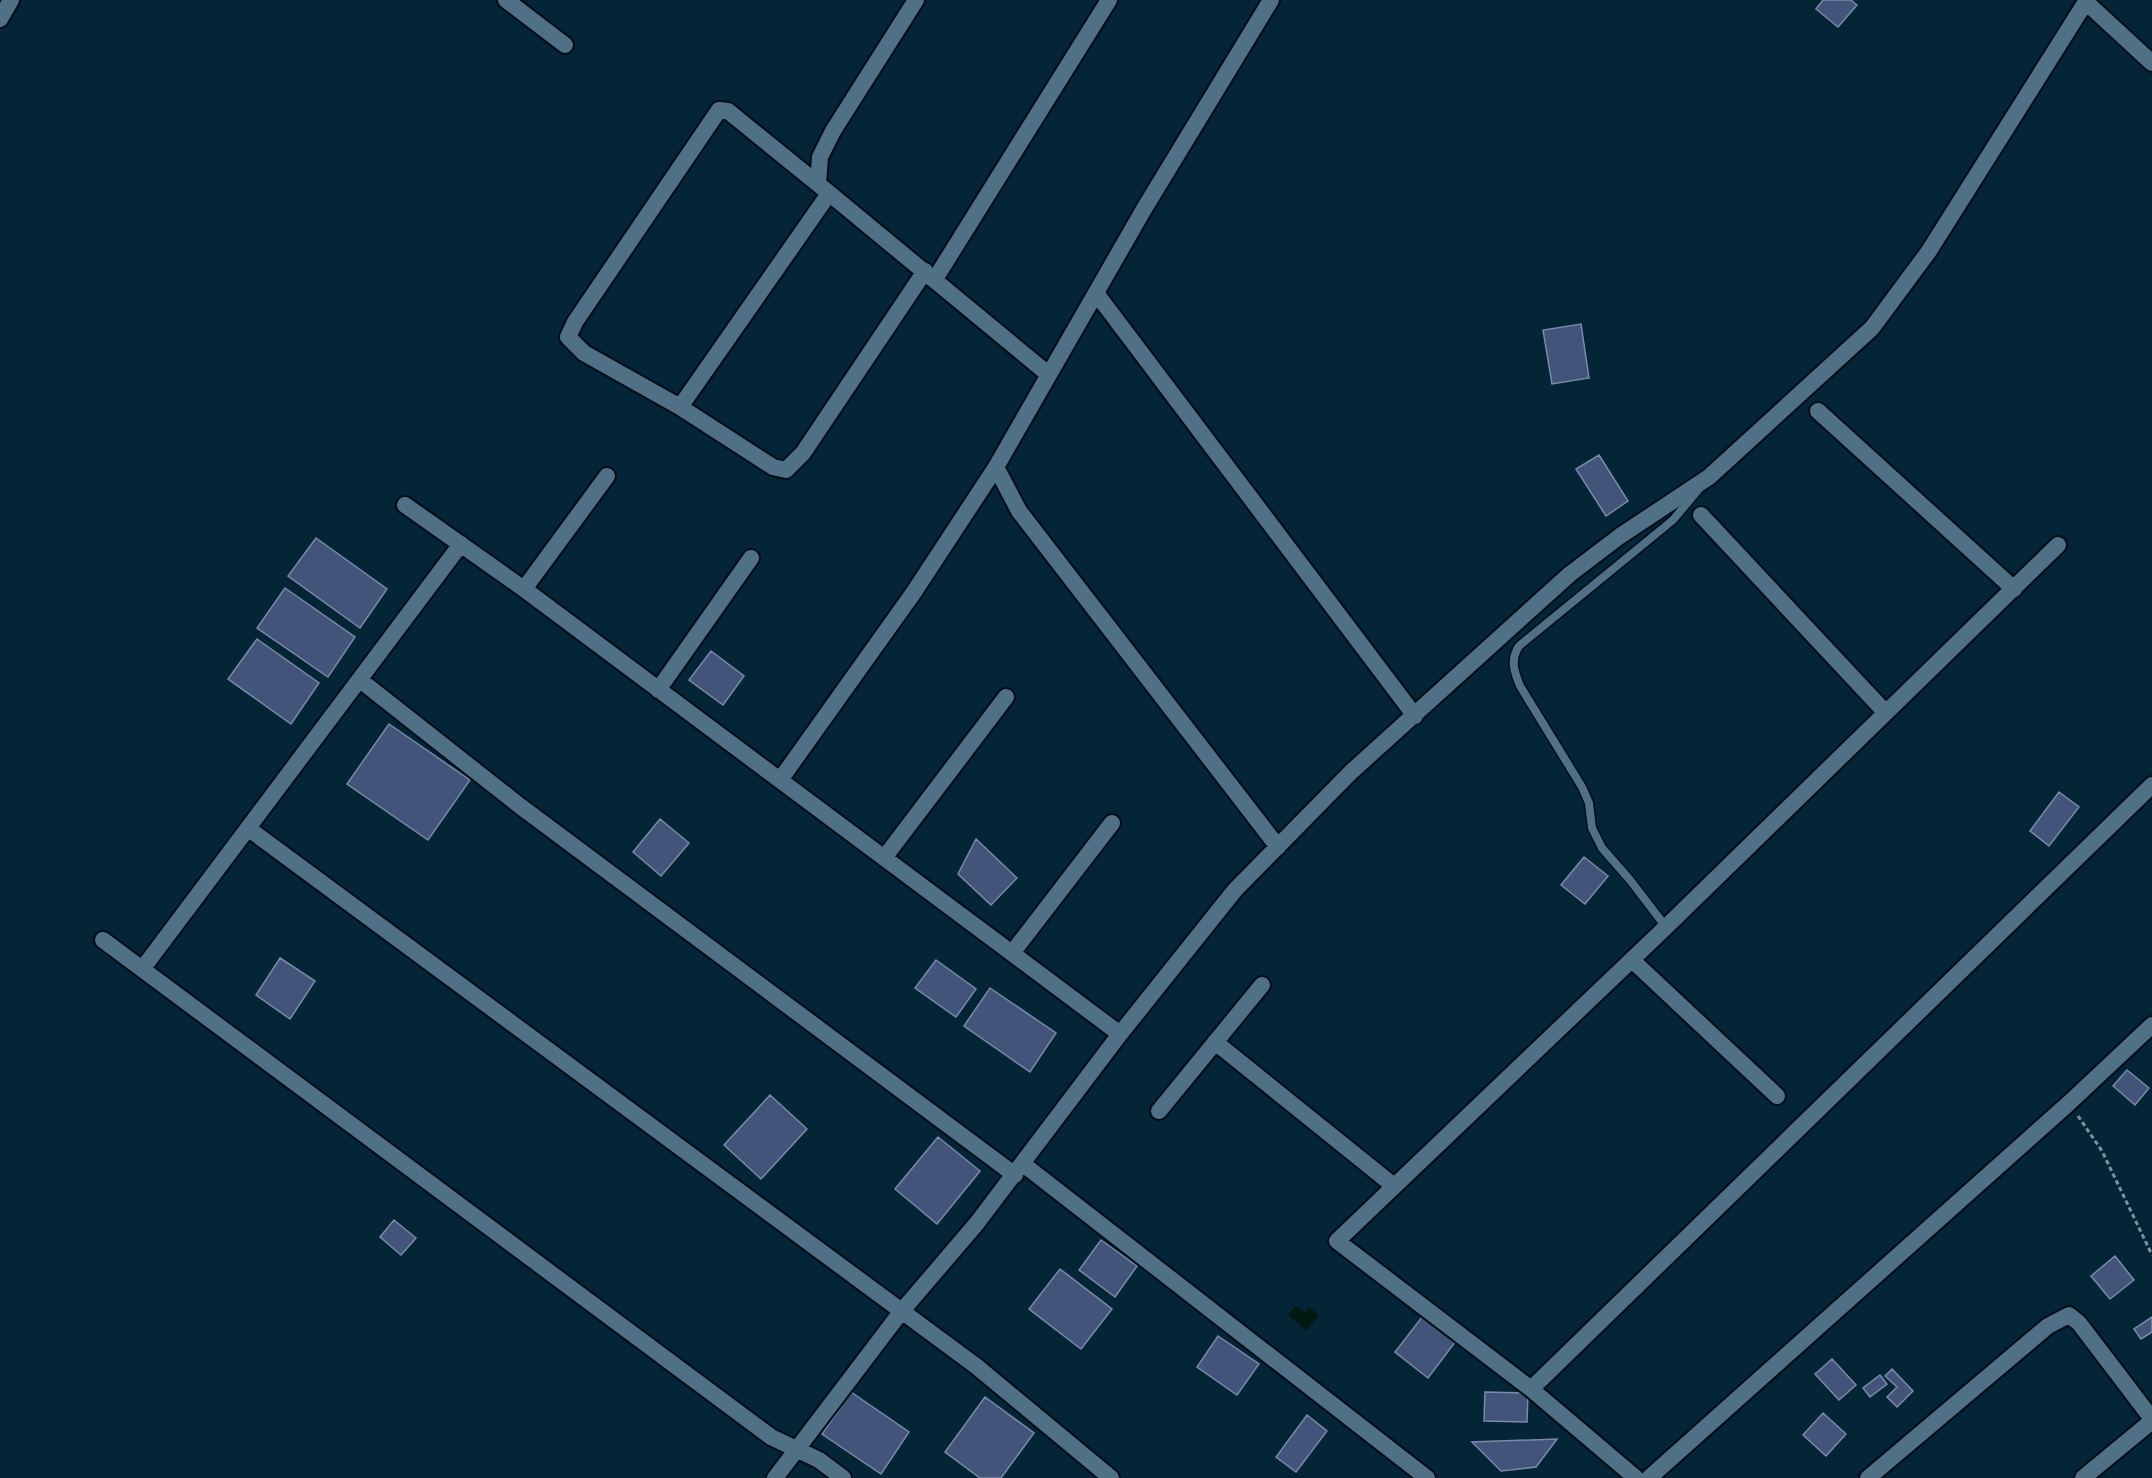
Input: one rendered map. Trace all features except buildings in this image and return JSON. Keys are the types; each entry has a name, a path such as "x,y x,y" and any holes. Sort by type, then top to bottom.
{"street":[{"path":"0,19 11,0"},
{"path":"506,0 565,45"},
{"path":"680,407 823,189 819,157 916,0"},
{"path":"1048,374 930,275 728,111 719,110 575,322 568,337 575,346 680,407 772,467 786,470 803,453 930,275 1109,0"},
{"path":"780,780 914,592 996,467 1144,209 1271,0"},
{"path":"775,1478 901,1312 1019,1169 1120,1034 1235,890 1351,772 1570,574 1620,536 1709,477 1872,328 1896,298 2087,1 2152,63"},
{"path":"1096,293 1415,716"},
{"path":"1818,411 2013,589"},
{"path":"996,467 1019,511 1278,847"},
{"path":"524,589 607,476"},
{"path":"405,505 524,589 1120,1034"},
{"path":"1701,515 1886,713"},
{"path":"143,968 461,544"},
{"path":"1636,1478 1531,1389 1337,1240 1632,960 2058,545"},
{"path":"658,690 752,558"},
{"path":"360,680 520,806 1019,1169 1427,1478"},
{"path":"884,858 1006,697"},
{"path":"1531,1389 2152,785"},
{"path":"1012,953 1112,823"},
{"path":"249,829 976,1366 1111,1478"},
{"path":"103,940 763,1431 798,1449 843,1478"},
{"path":"1632,960 1777,1096"},
{"path":"1159,1111 1262,985"},
{"path":"1649,1478 2069,1103 2152,1025"},
{"path":"1215,1042 1394,1186"},
{"path":"1868,1478 2048,1326 2069,1315 2079,1323 2152,1420 2084,1478"}],"lane":[{"path":"1666,927 1602,848 1592,828 1589,803 1582,787 1520,686 1514,671 1513,660 1520,646 1673,520 1709,477"}],"path":[{"path":"2069,1103 2102,1151 2152,1255"}],"shaded area":[{"path":"1296,1306 1304,1312 1309,1307 1319,1315 1307,1331 1288,1315"}]}
